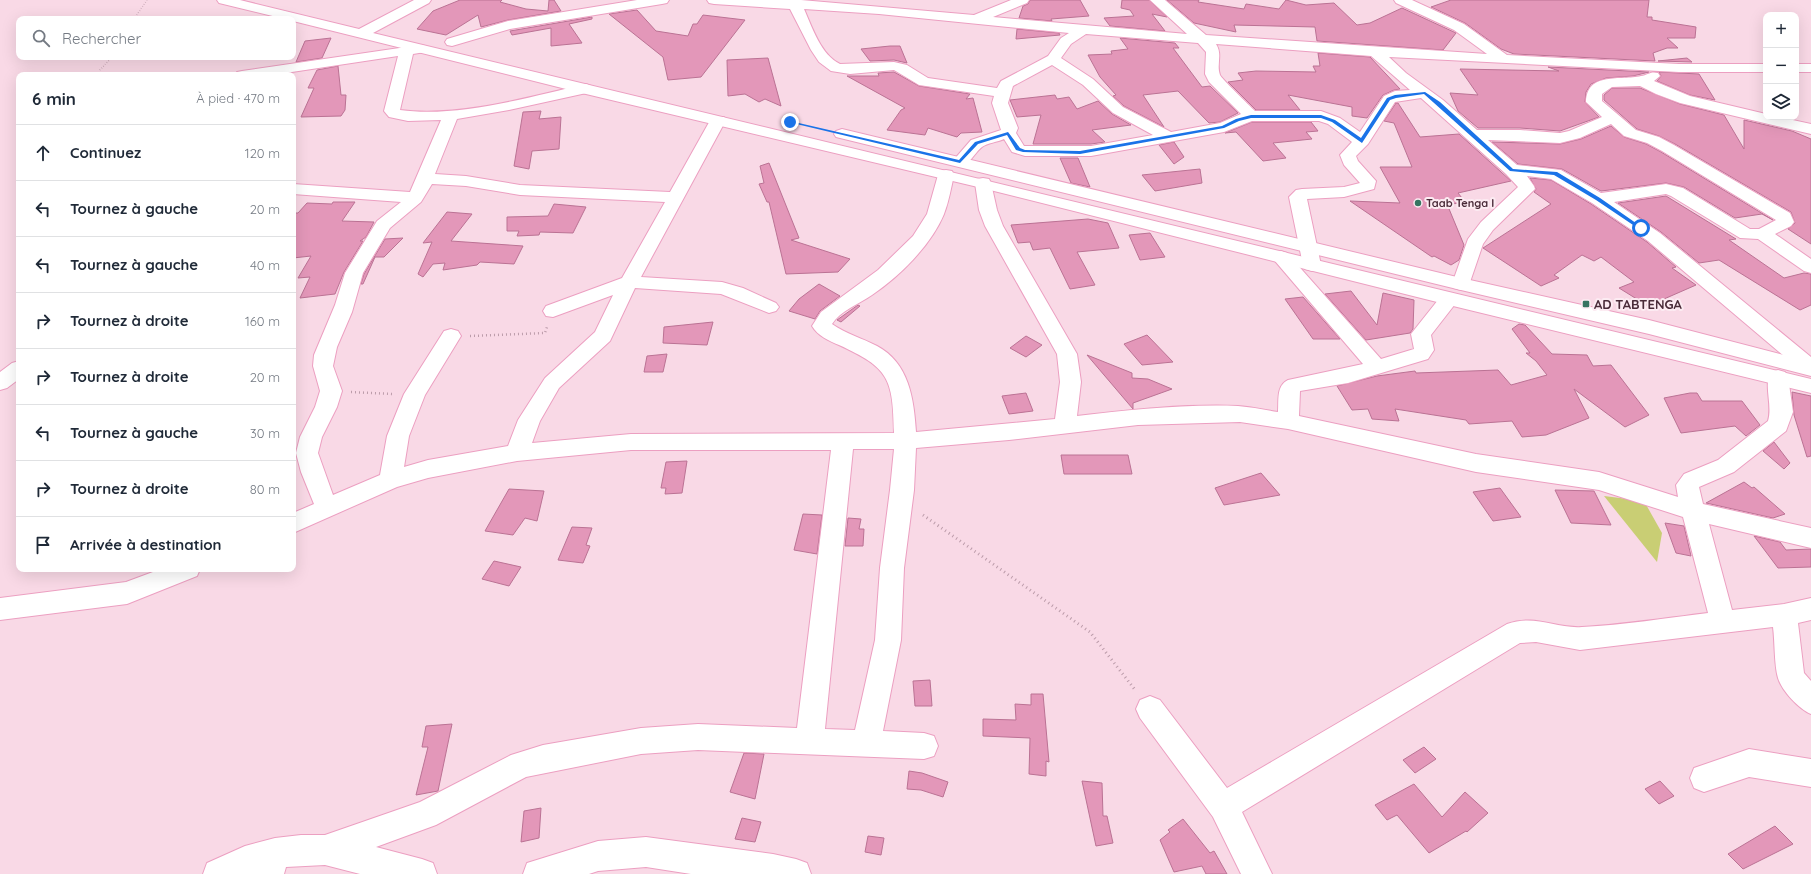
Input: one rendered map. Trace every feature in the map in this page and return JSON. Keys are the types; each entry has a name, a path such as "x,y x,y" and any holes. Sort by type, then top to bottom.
{"street":[{"path":"224,0 291,16"},
{"path":"277,0 1308,246 1455,292 1811,386"},
{"path":"362,33 424,0"},
{"path":"452,42 508,25 662,0"},
{"path":"714,0 795,2 911,12 972,20 1084,30 1375,52 1679,68 1763,68"},
{"path":"911,12 922,0"},
{"path":"972,20 1022,0"},
{"path":"1158,0 1202,38 1213,52 1211,67 1214,78 1251,116"},
{"path":"1401,0 1459,26 1505,60"},
{"path":"795,2 812,41 828,64 834,68 894,66 902,68 924,82 1002,93"},
{"path":"296,17 586,89 984,183 1312,265 1649,327 1811,369"},
{"path":"1084,30 1066,41 1053,59 1006,84 1000,103 1010,128 1008,133 1018,149 1025,151 1080,152 1224,127 1238,120 1251,116 1321,116 1334,121 1362,141"},
{"path":"275,72 425,49"},
{"path":"407,52 392,110 394,114 404,117 451,115 495,108 586,89"},
{"path":"1288,421 1290,388 1295,385 1348,376 1423,352 1422,334 1455,292 1477,239 1487,226 1526,189 1524,183 1512,170 1425,93 1401,76 1375,52"},
{"path":"1053,59 1088,82 1108,103 1118,110 1170,137"},
{"path":"1598,199 1649,190 1673,190 1742,233 1762,234 1780,227 1785,222 1784,217 1742,190 1653,140 1630,133 1594,102 1594,91 1603,86 1615,82 1643,81 1679,68"},
{"path":"1799,68 1811,68"},
{"path":"1643,81 1667,94 1685,100 1811,128"},
{"path":"1312,265 1298,197 1302,194 1348,192 1359,190 1368,185 1368,181 1348,158 1348,155 1362,141 1389,99 1395,96 1425,93"},
{"path":"327,508 307,455 312,431 326,407 331,391 323,368 323,360 345,305 350,281 383,225 415,198 425,178 451,115"},
{"path":"1512,170 1559,155 1574,135 1612,118"},
{"path":"517,454 529,420 552,383 603,336 629,282 718,120"},
{"path":"960,162 977,143 1008,133"},
{"path":"1473,135 1515,135 1559,155 1598,199 1654,237 1811,369"},
{"path":"866,743 881,679 888,640 893,563 906,441 903,401 894,373 886,362 863,348 829,331 822,326 822,323 827,315 856,298 904,258 933,219 940,200 946,175"},
{"path":"425,178 466,181 520,190 676,196"},
{"path":"984,183 988,210 994,226 1067,354 1072,374 1071,390 1064,424"},
{"path":"296,190 415,198"},
{"path":"1762,234 1811,267"},
{"path":"1281,257 1377,367"},
{"path":"553,311 629,282 722,288 736,292 769,307"},
{"path":"390,480 398,436 414,394 451,336"},
{"path":"0,383 16,370"},
{"path":"1723,622 1693,511 1688,485 1689,482 1726,466 1778,425 1782,412 1778,377"},
{"path":"296,522 390,480 428,469 517,454 631,442 793,440 843,443 906,441 1009,432 1064,424 1199,414 1240,414 1288,421 1476,463 1599,480 1693,511 1811,538"},
{"path":"810,740 843,443"},
{"path":"0,609 126,593 180,572"},
{"path":"1224,807 1516,632 1536,631 1580,639 1593,638 1784,615 1811,609"},
{"path":"1784,615 1791,677 1811,701"},
{"path":"1150,709 1224,807 1257,874"},
{"path":"325,850 426,815 504,772 544,759 641,741 698,737 810,740 924,746"},
{"path":"1704,778 1749,763 1811,773"},
{"path":"218,874 245,862 272,864 301,850 325,850 422,874"},
{"path":"538,874 598,856 619,853 646,852 724,869 773,869 796,874"}],"path":[{"path":"136,16 147,0"},
{"path":"100,72 109,60"},
{"path":"451,336 545,333 553,311"},
{"path":"331,391 414,394"},
{"path":"900,500 1090,632 1150,709"}],"green space":[{"path":"1604,496 1644,501 1662,533 1657,562"}],"building":[{"path":"460,0 502,0 500,2 526,9 548,11 549,0 554,0 561,11 508,20 481,27 478,15 446,35 417,29 433,11"},
{"path":"1030,0 1080,0 1089,16 1051,19 1052,21 1019,18 1023,6 1028,4"},
{"path":"1122,0 1149,0 1167,17 1152,14 1165,31 1110,26 1104,18 1134,16 1130,10 1121,8"},
{"path":"1167,0 1199,0 1198,2 1244,9 1246,4 1279,9 1286,0 1306,5 1334,3 1357,25 1370,23 1402,8 1456,33 1443,50 1317,41 1315,27 1234,25 1236,32 1194,23"},
{"path":"1451,0 1649,0 1647,17 1652,17 1652,20 1696,27 1695,38 1667,38 1678,48 1667,48 1653,53 1655,61 1514,54 1501,49 1465,23 1431,7"},
{"path":"637,10 656,31 688,36 693,24 697,24 703,15 745,20 701,77 668,80 663,57 609,14"},
{"path":"592,17 592,19 569,24 582,43 551,46 551,28 512,35 510,31"},
{"path":"1017,29 1059,33 1060,35 1016,39"},
{"path":"331,38 322,58 296,62 305,41"},
{"path":"1120,38 1175,43 1179,48 1173,48 1202,87 1210,86 1238,113 1220,122 1209,123 1178,91 1143,95 1164,127 1124,106 1113,96 1116,95 1100,77 1088,55 1112,54 1111,51 1128,49"},
{"path":"900,46 907,63 894,60 870,61 861,49"},
{"path":"1318,53 1370,57 1400,89 1383,95 1367,118 1352,116 1352,107 1288,95 1300,110 1256,110 1228,82 1243,80 1238,73 1256,71 1316,72 1313,66 1320,66"},
{"path":"768,58 781,106 765,99 759,102 745,94 728,96 727,60"},
{"path":"1687,58 1692,62 1658,61"},
{"path":"338,66 341,95 346,95 345,110 341,116 301,117 314,88 308,88 317,70"},
{"path":"1548,67 1649,72 1633,76 1606,78 1591,84 1586,92 1585,102 1599,117 1560,131 1520,128 1478,128 1458,111 1450,93 1478,95 1460,69 1559,71"},
{"path":"894,72 919,86 970,94 966,99 973,98 982,132 961,133 957,137 928,128 925,135 887,130 901,110 905,108 847,76 879,76 878,73"},
{"path":"1659,72 1699,74 1715,100 1690,95 1657,81 1661,76"},
{"path":"1612,88 1640,88 1680,104 1724,115 1744,149 1744,120 1792,131 1811,139 1811,244 1788,229 1795,223 1791,212 1675,144 1659,136 1637,129 1604,100 1604,95"},
{"path":"1055,95 1057,99 1069,97 1077,109 1098,101 1112,114 1131,125 1092,130 1105,142 1091,144 1033,144 1041,115 1017,117 1010,100"},
{"path":"1396,103 1398,103 1420,137 1459,134 1511,181 1458,193 1466,203 1447,204 1464,245 1459,260 1451,265 1434,256 1432,257 1350,201 1400,203 1380,167 1412,167 1394,123 1384,121"},
{"path":"541,111 539,119 561,117 559,149 532,151 529,169 514,166 523,112"},
{"path":"1252,122 1311,122 1318,131 1306,132 1312,139 1273,143 1286,158 1263,161 1236,132 1225,133"},
{"path":"1611,126 1624,137 1646,144 1661,152 1773,220 1762,214 1735,218 1684,187 1666,183 1601,191 1562,169 1518,164 1492,142 1560,144 1581,139"},
{"path":"1174,142 1184,157 1174,164 1159,145"},
{"path":"1060,158 1078,158 1090,187 1071,183"},
{"path":"769,163 799,238 791,240 850,259 838,272 786,274 769,202 767,202 759,184 764,183 760,166"},
{"path":"1200,169 1202,183 1155,191 1142,175"},
{"path":"1530,178 1551,180 1591,204 1647,242 1676,267 1672,268 1696,285 1648,306 1619,288 1634,282 1601,257 1594,261 1582,255 1554,275 1559,278 1541,286 1483,248 1551,204 1534,192 1536,189"},
{"path":"1666,196 1736,239 1729,240 1784,278 1804,273 1811,274 1811,305 1800,310 1719,260 1699,263 1661,232 1618,203"},
{"path":"333,202 355,202 342,221 374,222 366,237 360,241 363,241 344,272 335,294 300,298 310,277 298,278 311,256 296,258 296,213 298,213 307,203 332,204"},
{"path":"554,204 586,207 573,233 540,232 539,235 517,236 519,231 507,231 507,217 548,216"},
{"path":"447,212 472,214 451,241 523,246 514,264 480,262 477,265 443,270 445,263 433,264 423,277 418,274 432,242 423,243"},
{"path":"1088,219 1108,223 1119,248 1077,252 1095,285 1070,289 1050,248 1033,250 1030,242 1018,243 1011,225"},
{"path":"1150,233 1165,257 1140,260 1129,235"},
{"path":"403,238 384,257 375,257 363,284 361,284 364,274 385,239"},
{"path":"819,284 840,296 820,311 815,319 789,311 799,299"},
{"path":"1351,291 1377,325 1383,293 1414,300 1413,329 1410,333 1366,340 1325,294"},
{"path":"1303,297 1340,339 1313,339 1285,299"},
{"path":"858,305 860,306 841,322 837,320"},
{"path":"713,322 707,345 663,343 664,327"},
{"path":"1519,324 1525,325 1552,354 1587,355 1593,366 1611,365 1649,415 1625,427 1574,389 1589,418 1546,435 1522,437 1512,421 1469,424 1466,420 1395,409 1399,421 1372,419 1368,409 1352,410 1337,386 1377,376 1415,371 1416,373 1498,370 1511,385 1547,375 1536,361 1526,353 1530,353 1512,329"},
{"path":"1147,335 1173,362 1142,365 1124,344"},
{"path":"1026,336 1042,345 1026,357 1010,348"},
{"path":"667,354 663,372 644,372 647,356"},
{"path":"1087,355 1132,373 1132,378 1148,379 1172,389 1133,403 1133,409"},
{"path":"1792,392 1811,396 1811,456 1807,457 1794,415"},
{"path":"1026,393 1033,411 1009,414 1002,396"},
{"path":"1697,393 1702,401 1742,401 1760,425 1746,436 1735,426 1681,433 1664,398"},
{"path":"1774,442 1790,463 1784,469 1763,451"},
{"path":"1061,455 1128,455 1132,474 1064,474"},
{"path":"687,461 682,493 665,494 666,488 661,488 666,462"},
{"path":"1261,473 1280,495 1224,505 1215,488"},
{"path":"1744,482 1752,488 1754,487 1785,514 1773,518 1706,503"},
{"path":"1500,488 1521,517 1493,521 1473,492"},
{"path":"509,489 544,491 537,521 525,518 513,535 485,531"},
{"path":"1555,490 1594,491 1611,525 1571,523"},
{"path":"803,514 822,515 817,554 794,550"},
{"path":"848,518 861,519 859,529 864,529 863,546 845,546"},
{"path":"1665,523 1684,526 1691,556 1676,553"},
{"path":"572,527 592,528 586,545 590,546 583,563 558,560"},
{"path":"1754,536 1780,542 1786,550 1811,549 1811,567 1778,568"},
{"path":"494,561 521,567 509,586 482,579"},
{"path":"930,680 932,706 915,706 913,681"},
{"path":"1031,694 1043,694 1049,762 1046,761 1046,776 1029,774 1030,738 983,736 983,719 1016,720 1015,704 1031,705"},
{"path":"452,724 438,791 416,795 428,747 422,747 426,726"},
{"path":"1424,747 1436,759 1415,773 1403,760"},
{"path":"744,753 764,754 755,799 730,792"},
{"path":"909,771 922,773 948,782 943,797 921,790 907,789"},
{"path":"1082,781 1102,783 1103,816 1107,816 1113,843 1096,846"},
{"path":"1660,781 1674,796 1659,804 1645,789"},
{"path":"1414,784 1442,817 1465,792 1488,813 1467,832 1466,831 1429,853 1397,815 1387,820 1375,805"},
{"path":"541,808 539,838 521,842 524,811"},
{"path":"742,818 761,822 755,842 735,839"},
{"path":"1183,819 1210,853 1214,851 1227,874 1206,874 1202,866 1174,872 1160,840 1170,832 1168,830"},
{"path":"1775,826 1793,844 1743,869 1728,854"},
{"path":"868,836 884,838 881,855 865,852"}],"place":[{"name":"Taab Tenga I","path":"1418,203"},
{"name":"AD TABTENGA","path":"1586,304"}],"route":[{"path":"790,122 960,162 977,143 1008,133 1018,149 1025,151 1080,152 1118,147 1224,127 1232,122 1251,116 1321,116 1334,121 1362,141 1389,99 1395,96 1425,93 1512,170 1555,174 1598,199 1641,228"}]}
